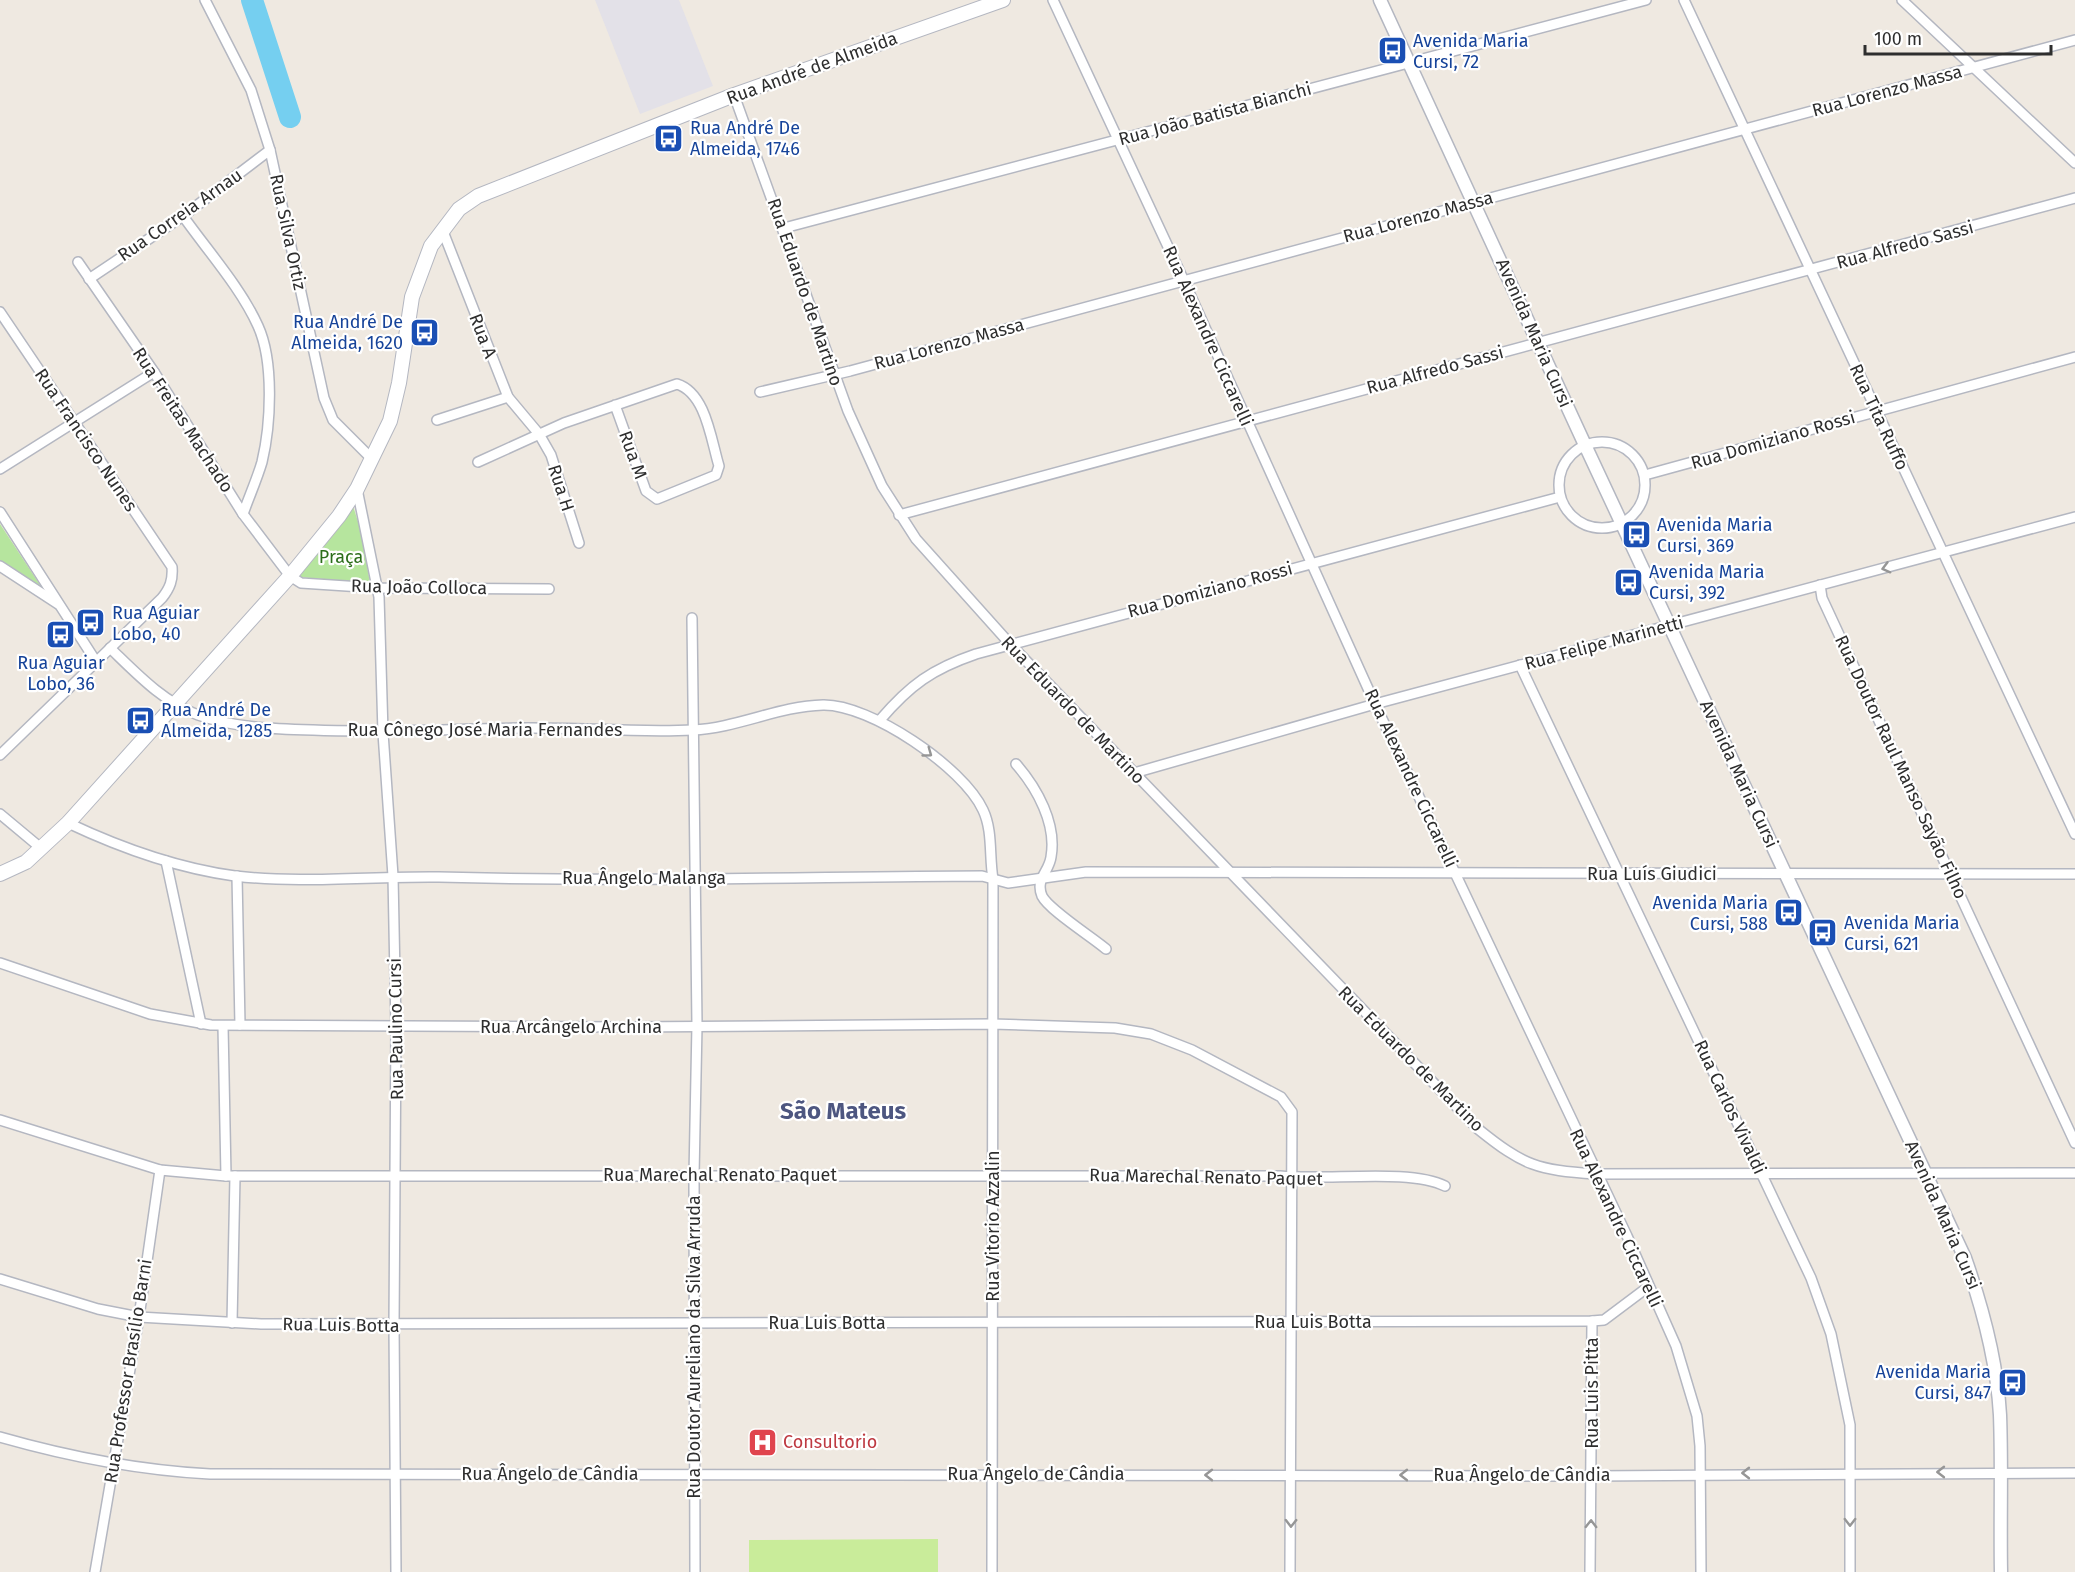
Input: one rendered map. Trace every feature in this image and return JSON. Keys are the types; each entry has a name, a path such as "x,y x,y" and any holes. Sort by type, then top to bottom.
{"main road":[{"name":"Rua André de Almeida","path":"0,874 26,862 68,823 173,703 291,576 357,489 390,421 399,383 412,297 431,246 459,209 477,196 734,95 1004,0"}],"street":[{"name":"Rua Silva Ortiz","path":"205,0 251,90 270,150 324,398 333,420 372,459"},
{"name":"Rua Alexandre Ciccarelli","path":"1053,0 1184,280 1375,704 1627,1236 1676,1346 1692,1394 1700,1446 1701,1572"},
{"name":"Avenida Maria Cursi","path":"1380,0 1584,445 1965,1258 1982,1304 1994,1361 2000,1415 2001,1572"},
{"name":"Rua João Batista Bianchi","path":"784,228 1646,0"},
{"name":"Rua Tita Ruffo","path":"1684,0 2075,834"},
{"path":"1902,0 2075,163"},
{"name":"Rua Lorenzo Massa","path":"760,392 2075,40"},
{"name":"Rua Eduardo de Martino","path":"734,95 784,228 834,374 870,461 899,515 916,539 1011,645 1229,874 1486,1135 1520,1161 1535,1167 1596,1174 2075,1173"},
{"name":"Rua Correia Arnau","path":"89,279 183,216 270,150"},
{"name":"Rua Alfredo Sassi","path":"899,515 2075,198"},
{"path":"183,216 247,306 258,325 267,354 266,432 262,461 243,514"},
{"name":"Rua A","path":"442,229 508,397 539,434"},
{"name":"Rua Freitas Machado","path":"78,262 154,372 243,514 291,576"},
{"name":"Rua Francisco Nunes","path":"0,312 172,567 173,577 170,588 110,648"},
{"name":"Rua Domiziano Rossi","path":"1645,475 2075,357"},
{"path":"0,469 154,372"},
{"name":"Rua M","path":"677,384 686,387 698,399 718,471 711,477 657,499 646,491 615,405 677,384"},
{"path":"437,420 508,397"},
{"path":"478,462 539,434 615,405"},
{"name":"Rua H","path":"539,434 550,455 579,543"},
{"path":"1610,441 1622,446 1640,463 1645,475 1645,490 1641,504 1622,524 1607,528 1585,524 1567,511 1560,497 1560,472 1565,461 1584,445 1610,441"},
{"name":"Rua Paulino Cursi","path":"357,489 377,588 383,733 393,876 396,1028 394,1326 397,1473 396,1572"},
{"name":"Rua Domiziano Rossi","path":"880,720 910,687 949,663 1310,563 1560,497"},
{"path":"1,516 95,660"},
{"name":"Rua Felipe Marinetti","path":"1134,773 1375,704 2075,517"},
{"path":"0,566 61,606"},
{"name":"Rua João Colloca","path":"291,576 302,583 377,588 549,589"},
{"name":"Rua Doutor Raul Manso Sayão Filho","path":"1820,585 1822,598 2075,1143"},
{"name":"Rua Doutor Aureliano da Silva Arruda","path":"692,618 697,1025 694,1175 695,1572"},
{"path":"0,754 110,648"},
{"name":"Rua Cônego José Maria Fernandes","path":"110,648 173,703 198,714 244,726 383,733 523,728 695,730 795,708 839,706 880,720 947,767 975,796 984,811 989,831 993,879"},
{"name":"Rua Carlos Vivaldi","path":"1520,666 1621,874 1811,1278 1832,1334 1850,1425 1850,1572"},
{"path":"1016,764 1036,791 1047,818 1052,856 1041,877 1040,890 1047,902 1106,949"},
{"path":"0,814 42,849"},
{"name":"Rua Ângelo Malanga","path":"68,823 103,840 166,861 237,876 301,879 393,876 696,879 982,876 1008,883 1086,872 1229,874"},
{"path":"166,861 201,1024"},
{"name":"Rua Luís Giudici","path":"1229,874 2075,874"},
{"path":"237,876 240,1025"},
{"name":"Rua Vitorio Azzalin","path":"992,1572 993,879"},
{"name":"Rua Arcângelo Archina","path":"0,963 150,1014 223,1026 396,1028 992,1024 1115,1028 1151,1034 1211,1060 1281,1097 1292,1112 1291,1177"},
{"path":"223,1026 231,1176 231,1323"},
{"name":"Rua Marechal Renato Paquet","path":"0,1120 160,1170 231,1176 993,1175 1423,1178 1445,1186"},
{"name":"Rua Professor Brasílio Barni","path":"95,1572 139,1317 160,1170"},
{"path":"1290,1572 1291,1177"},
{"name":"Rua Luis Botta","path":"0,1279 98,1309 139,1317 231,1323 361,1323 394,1326 695,1323 1592,1322 1605,1320 1648,1287"},
{"name":"Rua Luis Pitta","path":"1590,1572 1592,1322"},
{"name":"Rua Ângelo de Cândia","path":"0,1437 113,1465 153,1471 210,1474 1591,1476 1700,1473 2075,1473"}],"shaded area":[{"path":"595,0 679,0 713,86 640,114"}],"green space":[{"name":"Praça","path":"353,506 361,531 370,583 299,577"},
{"path":"0,524 44,591 0,561"},
{"path":"938,1539 938,1572 749,1572 749,1540"}],"waterway":[{"path":"252,0 290,117"}],"place":[{"name":"Avenida Maria Cursi, 72","path":"1392,51"},
{"name":"Rua André De Almeida, 1746","path":"669,138"},
{"name":"Rua André De Almeida, 1620","path":"424,332"},
{"name":"Avenida Maria Cursi, 369","path":"1636,535"},
{"name":"Avenida Maria Cursi, 392","path":"1628,582"},
{"name":"Rua Aguiar Lobo, 40","path":"91,623"},
{"name":"Rua Aguiar Lobo, 36","path":"61,634"},
{"name":"Rua André De Almeida, 1285","path":"140,720"},
{"name":"Avenida Maria Cursi, 588","path":"1789,913"},
{"name":"Avenida Maria Cursi, 621","path":"1823,933"},
{"name":"Avenida Maria Cursi, 847","path":"2012,1382"},
{"name":"Consultorio","path":"762,1442"}],"district":[{"name":"São Mateus","path":"843,1111"}]}
